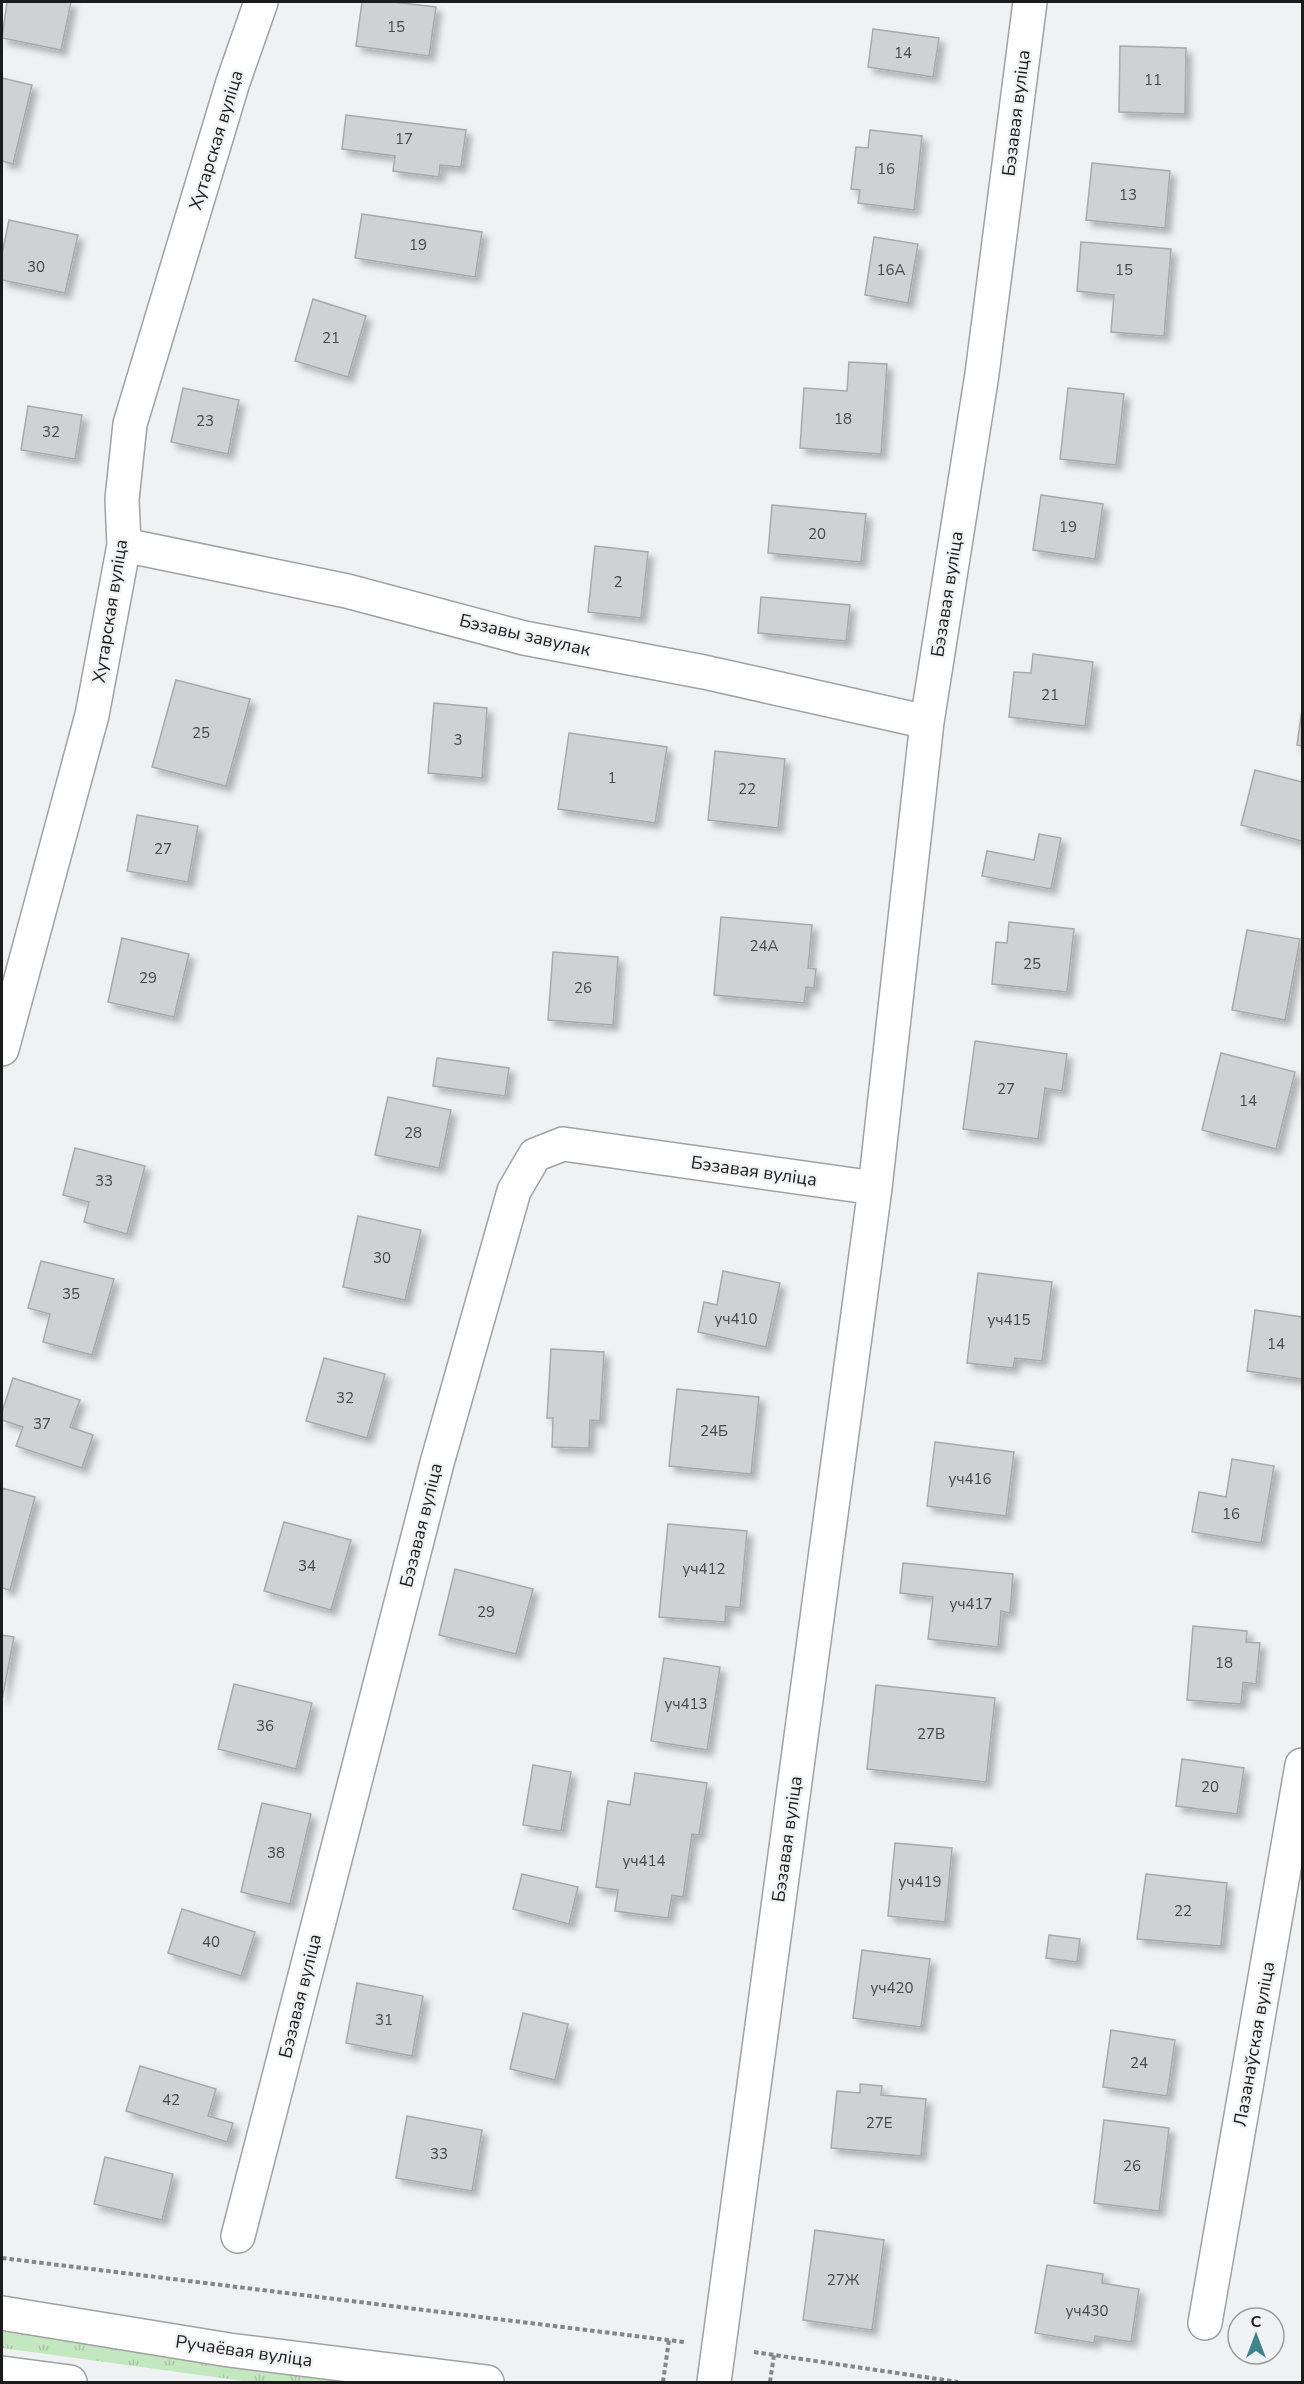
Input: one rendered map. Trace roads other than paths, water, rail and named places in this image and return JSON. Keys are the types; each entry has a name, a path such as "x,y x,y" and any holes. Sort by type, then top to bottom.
{"street":[{"name":"Хутарская вуліца","path":"2,1049 92,715 124,545 122,499 130,424 233,82 261,2"},
{"name":"Бэзавая вуліца","path":"714,2382 875,1188 927,722 984,362 1030,2"},
{"name":"Бэзавы завулак","path":"124,545 347,591 524,638 704,672 927,722"},
{"name":"Бэзавая вуліца","path":"238,2236 437,1463 514,1191 535,1155 563,1144 875,1188"},
{"name":"Лазанаўская вуліца","path":"1205,2323 1302,1765"},
{"name":"Ручаёвая вуліца","path":"2,2313 229,2350 487,2382"},
{"path":"2,2373 70,2382"}]}
